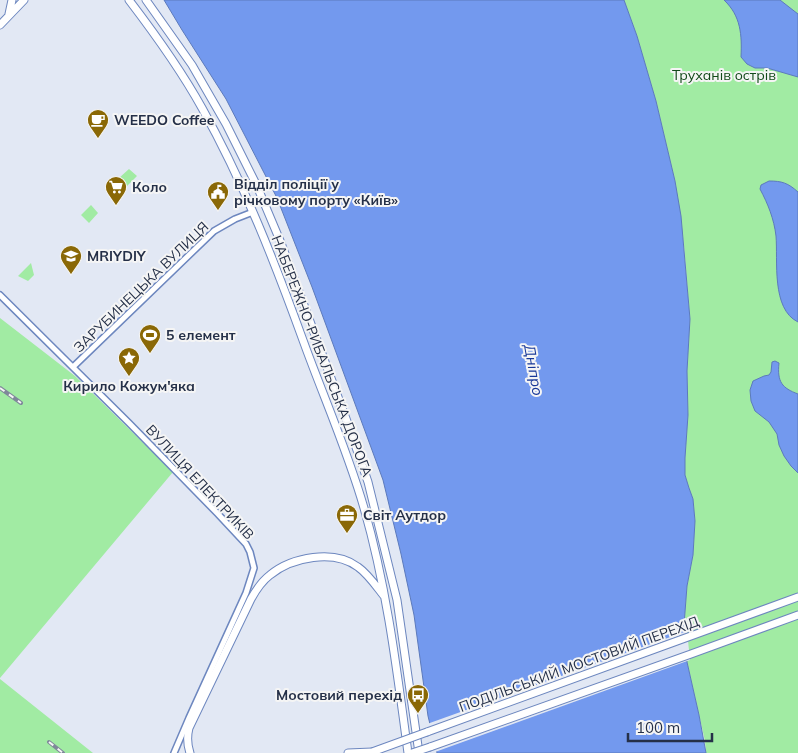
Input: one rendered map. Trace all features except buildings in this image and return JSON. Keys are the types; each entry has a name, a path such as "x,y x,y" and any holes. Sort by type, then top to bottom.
{"main road":[{"path":"9,16 12,0"},
{"path":"0,25 24,0"},
{"name":"НАБЕРЕЖНО-РИБАЛЬСЬКА ДОРОГА","path":"128,0 158,40 201,106 218,138 253,212 280,276 354,474 385,598 398,673 408,753"},
{"name":"НАБЕРЕЖНО-РИБАЛЬСЬКА ДОРОГА","path":"146,0 186,57 211,98 257,186 281,243 348,424 368,482 397,600 419,753"},
{"path":"190,753 187,744 189,728 251,598 267,577 284,566 305,559 328,557 342,560 361,568 385,598"},
{"name":"ПОДІЛЬСЬКИЙ МОСТОВИЙ ПЕРЕХІД","path":"348,753 370,752 798,597"},
{"name":"ПОДІЛЬСЬКИЙ МОСТОВИЙ ПЕРЕХІД","path":"412,753 798,615"}],"street":[{"name":"ЗАРУБИНЕЦЬКА ВУЛИЦЯ","path":"73,367 214,231 235,219 253,212"},
{"name":"ВУЛИЦЯ ЕЛЕКТРИКІВ","path":"0,295 129,423 246,544 253,560 254,568 246,593 188,718 174,753"}],"green space":[{"name":"Труханів острів","path":"624,0 798,0 798,753 706,753 687,662 684,625 687,586 693,555 695,521 693,499 685,475 690,319 684,246 675,181 656,101 637,36"},
{"path":"129,169 137,176 127,186 119,178"},
{"path":"91,205 98,213 89,223 81,215"},
{"path":"31,263 34,275 28,281 18,276"},
{"path":"0,318 75,376 173,472 0,678"},
{"path":"0,679 93,753 0,753"}],"water":[{"name":"Дніпро","path":"164,0 624,0 637,36 656,101 675,181 681,216 690,319 685,475 693,499 695,521 693,555 687,586 684,625 687,662 706,753 437,753 428,716 414,615 383,480 277,198 226,99"},
{"path":"724,0 780,0 798,14 798,77 767,68 755,68 747,64 741,57 741,34 737,19 730,6"},
{"path":"769,181 785,183 798,192 798,322 789,316 783,306 780,295 775,230 766,200 760,189 761,185"},
{"path":"772,362 779,363 780,380 784,387 798,394 798,473 784,456 777,434 769,422 755,411 751,401 750,390 753,381 769,375"}],"pier":[{"path":"687,631 690,660 435,752 427,724"}],"railway":[{"path":"0,388 21,403"},
{"path":"49,742 63,753"}],"place":[{"name":"WEEDO Coffee","path":"98,139"},
{"name":"Коло","path":"116,206"},
{"name":"Відділ поліції у річковому порту «Київ»","path":"218,211"},
{"name":"MRIYDIY","path":"71,275"},
{"name":"5 елемент","path":"150,354"},
{"name":"Кирило Кожум'яка","path":"129,377"},
{"name":"Світ Аутдор","path":"347,534"},
{"name":"Мостовий перехід","path":"418,714"}]}
